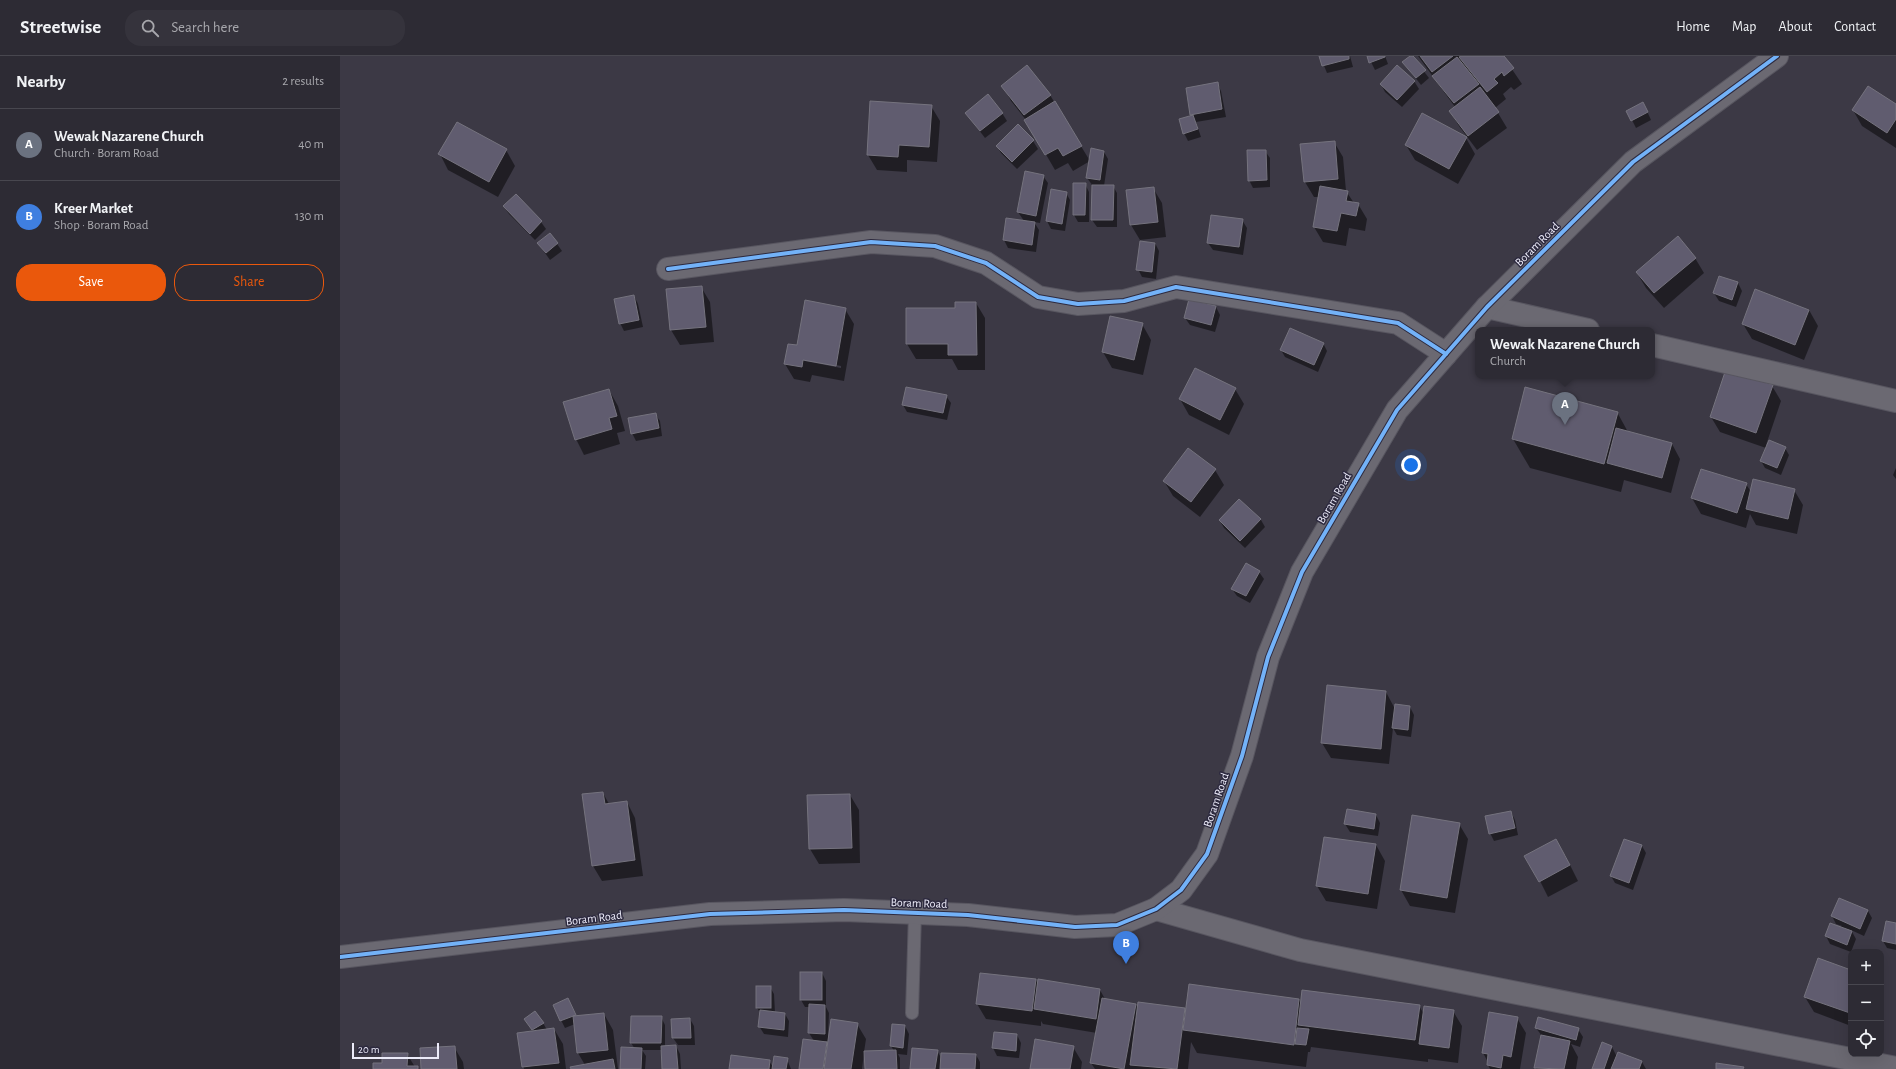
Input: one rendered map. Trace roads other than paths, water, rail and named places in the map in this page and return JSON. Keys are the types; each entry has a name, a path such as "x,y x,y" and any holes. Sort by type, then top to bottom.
{"street":[{"name":"Boram Road","path":"340,957 710,914 844,910 915,912 968,915 1075,927 1117,925 1156,909 1181,890 1207,854 1242,756 1268,657 1302,572 1397,410 1487,307 1633,162 1777,56"},
{"path":"668,270 871,242 935,246 986,263 1038,298 1078,304 1124,301 1176,287 1398,323 1446,354"},
{"path":"1487,307 1575,327"},
{"path":"1655,346 1896,401"},
{"path":"1156,909 1300,950 1896,1068"}],"lane":[{"path":"912,1013 915,912"}],"place":[{"name":"Wewak Nazarene Church","path":"1565,425"},
{"name":"Kreer Market","path":"1126,964"}]}
